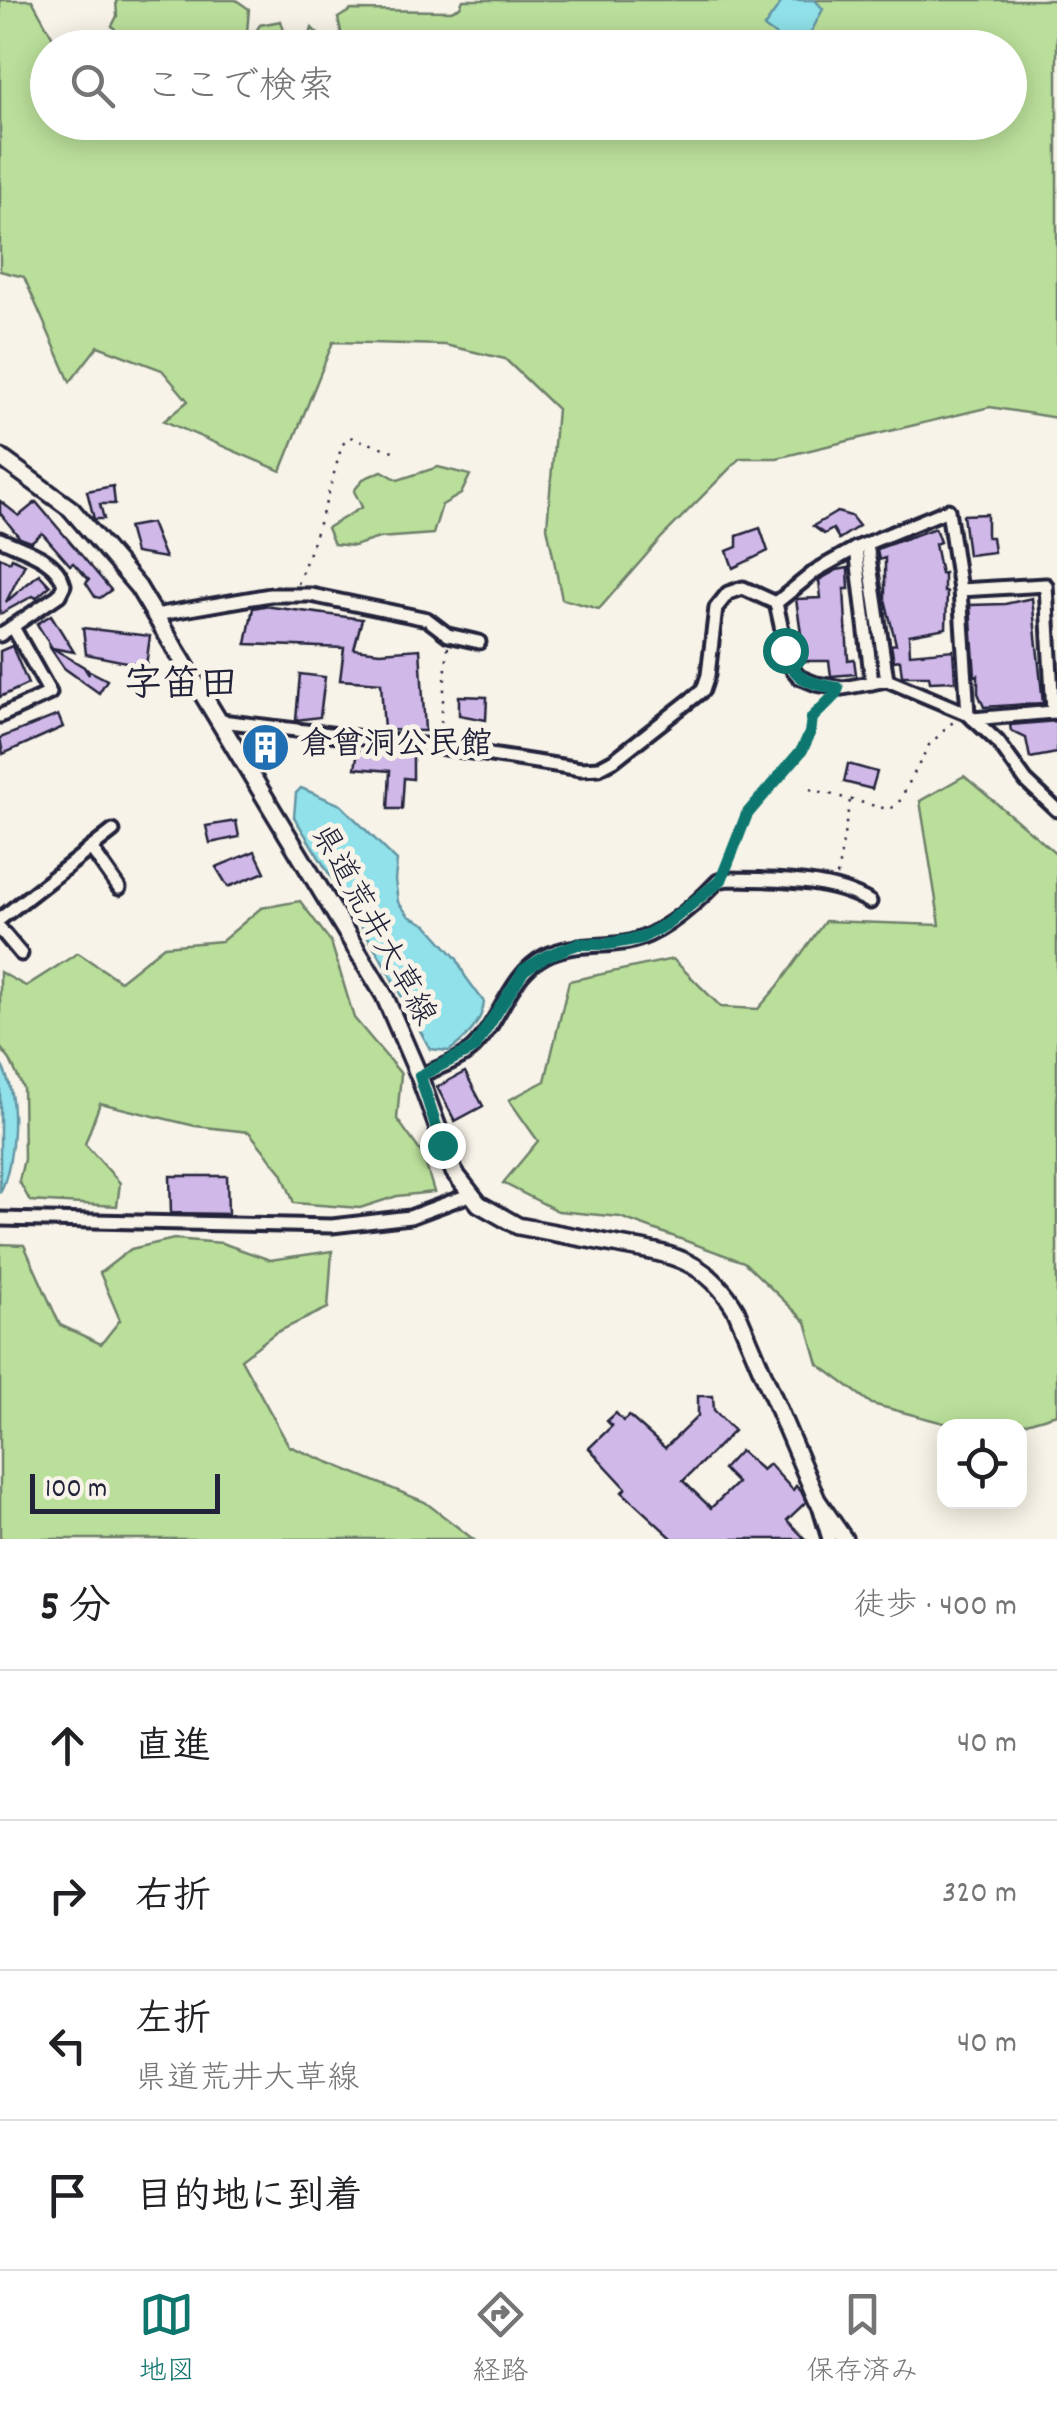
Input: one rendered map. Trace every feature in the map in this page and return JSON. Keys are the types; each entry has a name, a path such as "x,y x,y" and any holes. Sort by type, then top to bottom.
{"main road":[{"name":"県道荒井大草線","path":"0,457 71,509 105,544 155,614 384,995 420,1076 442,1145 469,1194 497,1217 518,1226 668,1253 705,1272 724,1290 736,1310 817,1500 844,1539"}],"street":[{"path":"776,603 817,570 861,546 948,510 960,590 968,715"},
{"path":"0,539 44,559 62,576 64,585 60,595 0,636"},
{"path":"861,546 887,680"},
{"path":"861,546 872,683"},
{"path":"960,590 1046,586 1055,712 968,715"},
{"path":"221,721 439,747 542,764 599,768 703,690 716,608 721,600 743,588 776,603"},
{"path":"155,614 254,597 311,595 427,619 448,635 480,642"},
{"path":"776,603 790,666 799,677 838,688 887,680 968,715 998,742 1026,781 1057,810"},
{"path":"0,716 50,694 14,629"},
{"path":"0,919 113,831"},
{"path":"91,848 119,888"},
{"path":"420,1076 474,1048 524,970 546,956 578,944 641,938 667,924 721,880 775,880 835,888 870,902"},
{"path":"0,929 21,954"},
{"path":"0,1219 332,1226 410,1217 469,1194"},
{"path":"817,1500 829,1539"}],"path":[{"path":"294,595 342,445 350,437 396,452"},
{"path":"439,747 448,635"},
{"path":"721,880 747,814 802,750 812,718 838,688"},
{"path":"810,789 887,810 896,806 929,745 968,715"},
{"path":"835,888 850,800"}],"green space":[{"path":"0,0 32,0 49,30 30,30 30,140 1027,140 1027,30 341,30 338,18 351,10 451,11 460,7 463,0 1057,0 1057,418 990,407 777,458 740,458 662,537 599,609 562,599 547,527 557,409 505,359 445,345 333,342 281,471 164,421 188,401 162,370 98,346 70,382 24,277 0,271"},
{"path":"116,0 236,0 249,9 247,30 116,30 112,26 117,16"},
{"path":"281,21 284,30 257,30 260,25"},
{"path":"438,467 470,475 461,494 442,505 433,534 379,538 354,546 334,544 327,528 362,507 354,491 363,479 382,471 398,480"},
{"path":"964,776 1057,854 1057,1414 1027,1423 1027,1419 937,1421 872,1404 818,1364 806,1322 744,1262 620,1217 558,1211 503,1183 538,1141 509,1100 545,1081 569,981 673,959 721,1007 758,1009 825,921 940,925 920,801"},
{"path":"300,901 331,942 354,1018 401,1074 397,1119 423,1155 434,1192 397,1196 360,1208 294,1203 282,1173 249,1132 195,1126 100,1103 85,1144 120,1183 117,1206 30,1201 19,1181 24,1159 23,1088 0,1047 0,972 26,986 78,953 120,981 164,946 222,941 261,908"},
{"path":"174,1239 222,1243 270,1260 332,1251 328,1308 275,1333 241,1359 289,1446 425,1502 473,1539 0,1539 0,1244 24,1245 60,1325 101,1344 120,1320 100,1273 131,1249"}],"water":[{"path":"783,0 815,0 823,9 812,30 764,27"},
{"path":"301,788 341,805 397,861 398,902 409,916 427,925 457,959 484,1002 472,1030 449,1051 430,1049 379,955 294,817 296,793"},
{"path":"0,1063 11,1092 13,1128 9,1164 0,1193"}],"building":[{"path":"113,486 115,504 100,504 104,519 94,519 87,491"},
{"path":"0,501 19,516 36,502 111,590 95,597 86,583 89,580 42,533 31,542 20,538 0,513"},
{"path":"837,512 851,516 859,526 839,539 833,529 824,534 813,526"},
{"path":"987,514 987,537 992,537 994,552 968,555 963,515"},
{"path":"151,523 165,558 135,553 128,527"},
{"path":"760,528 768,551 733,568 727,551 737,547 737,536"},
{"path":"935,528 947,592 946,628 909,635 910,654 953,650 955,681 930,682 929,676 902,676 900,660 894,661 891,645 896,644 885,599 885,558 879,560 877,549"},
{"path":"0,557 25,564 6,602 39,574 50,586 36,598 33,596 0,614"},
{"path":"848,568 849,589 844,589 848,660 854,659 856,674 831,676 829,661 799,661 795,647 803,647 796,599 821,598 819,580"},
{"path":"1032,598 1043,703 984,707 978,693 978,675 975,676 970,605"},
{"path":"264,606 362,619 354,649 420,649 425,731 384,730 381,683 340,680 344,648 246,644 253,608"},
{"path":"51,615 74,652 52,648 37,624"},
{"path":"83,628 150,636 146,666 86,654"},
{"path":"12,646 28,684 0,697 0,651"},
{"path":"49,646 84,667 89,675 88,670 107,680 99,693 64,668"},
{"path":"300,674 325,677 320,717 296,720"},
{"path":"459,696 487,697 486,720 459,715"},
{"path":"58,715 63,727 3,754 0,738"},
{"path":"1057,721 1057,753 1030,758 1026,738 1011,731 1010,725"},
{"path":"388,750 413,753 413,779 404,778 402,809 388,809 390,771 355,768 358,751 388,756"},
{"path":"848,764 877,772 872,789 844,782"},
{"path":"236,821 239,837 210,843 206,826"},
{"path":"255,851 265,872 228,887 216,867"},
{"path":"465,1072 483,1106 455,1121 437,1087"},
{"path":"170,1176 227,1176 228,1214 171,1213"},
{"path":"698,1396 713,1396 714,1410 734,1431 683,1481 711,1508 737,1483 723,1469 740,1451 762,1470 769,1464 793,1490 796,1486 801,1491 806,1502 787,1520 805,1539 673,1539 622,1492 626,1488 589,1448 612,1426 607,1421 616,1413 623,1421 629,1416 665,1448 698,1416"}],"place":[{"name":"倉曾洞公民館","path":"265,747"}],"district":[{"name":"字笛田","path":"181,687"}],"route":[{"path":"442,1145 420,1076 474,1048 524,970 546,956 578,944 641,938 667,924 721,880 747,814 802,750 815,712 838,688 799,677 785,650"}]}
